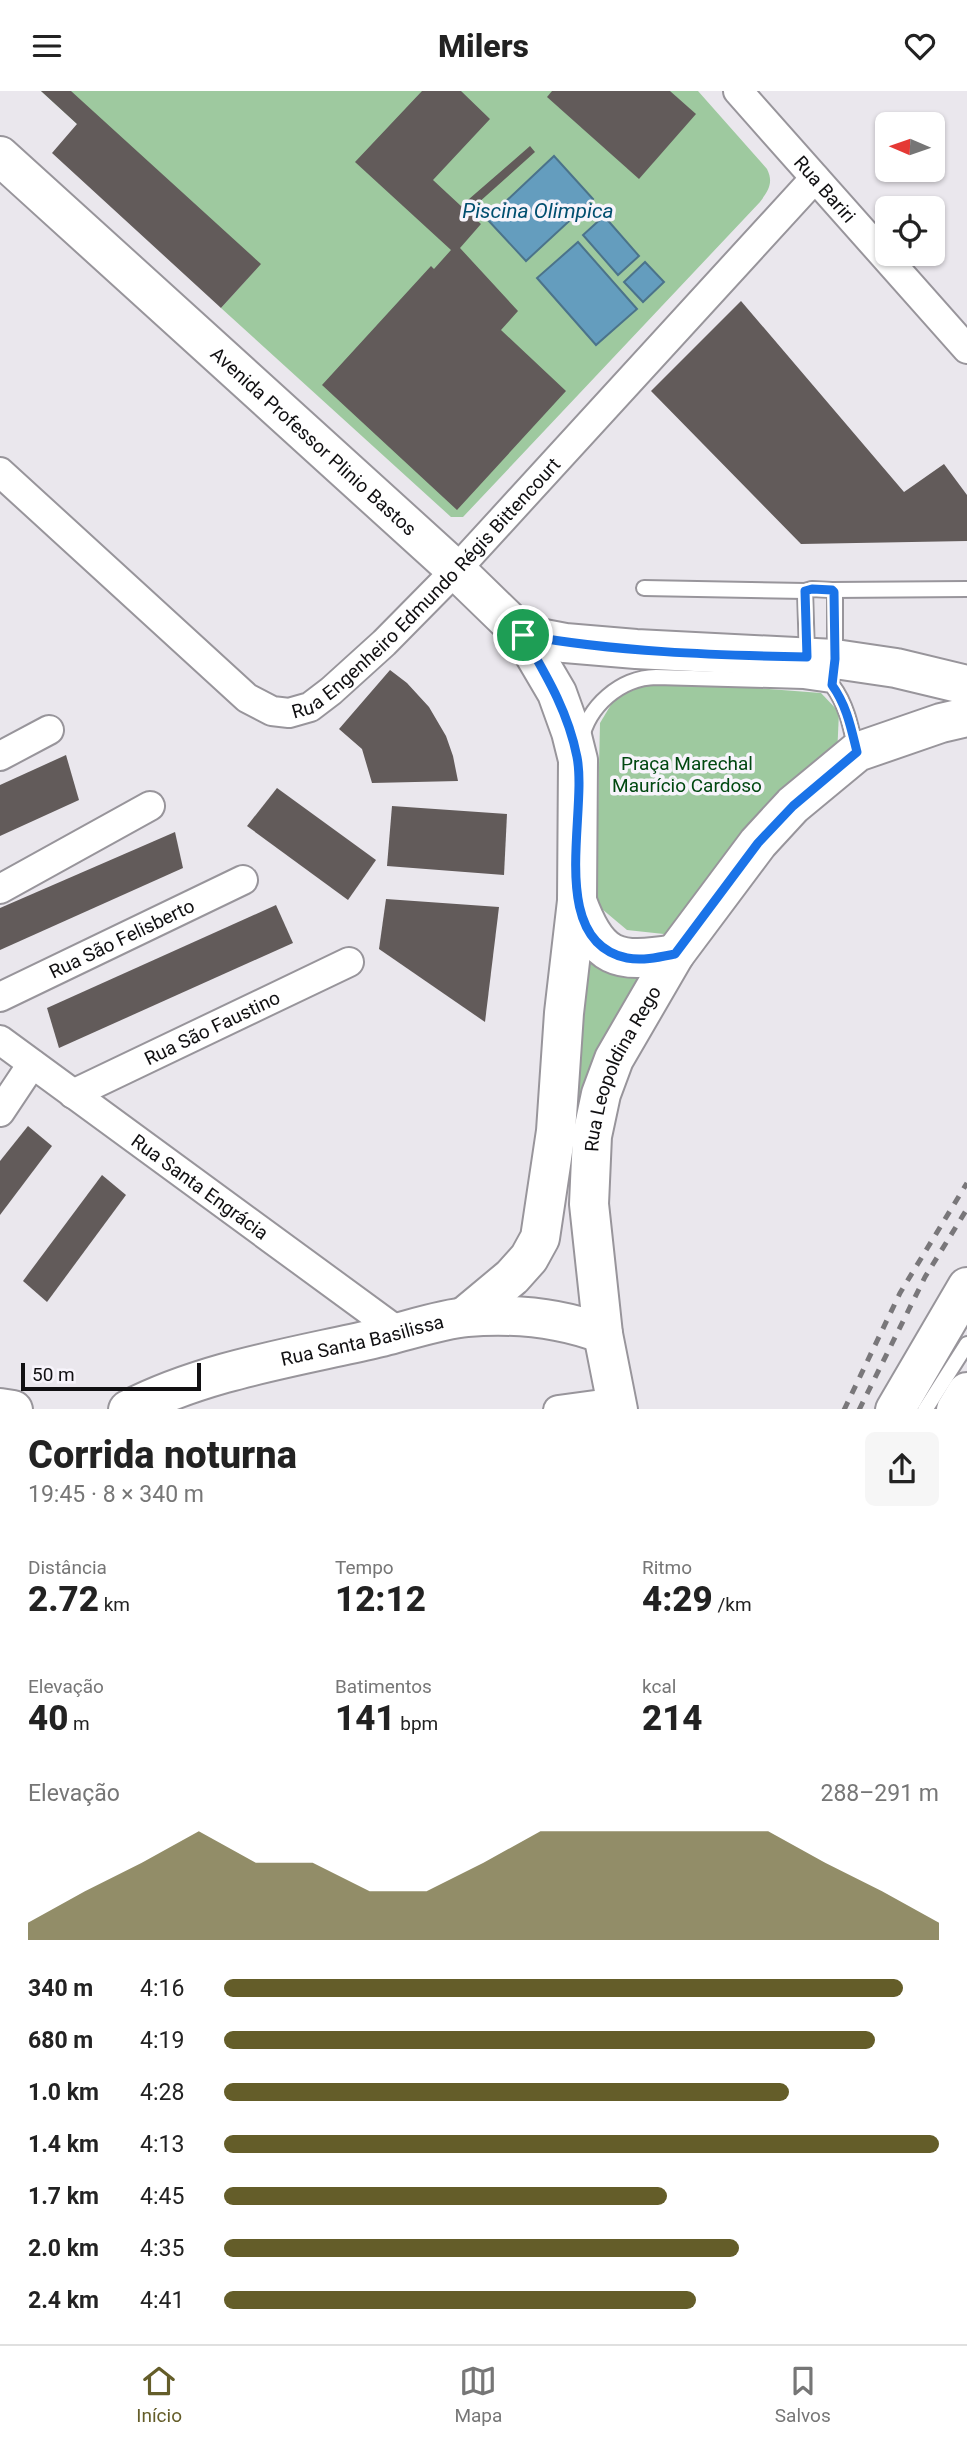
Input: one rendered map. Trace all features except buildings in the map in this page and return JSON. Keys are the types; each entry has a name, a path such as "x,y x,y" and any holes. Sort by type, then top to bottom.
{"street":[{"name":"Rua Bariri","path":"738,91 967,349"},
{"name":"Avenida Professor Plinio Bastos","path":"0,156 456,570 523,635 557,693 578,760"},
{"name":"Rua Engenheiro Edmundo Régis Bittencourt","path":"0,472 247,698 272,711 289,713 310,707 384,643 456,570 815,178"},
{"path":"523,635 565,643 819,671 895,668 967,685"},
{"name":"Rua Leopoldina Rego","path":"617,1406 603,1334 589,1204 592,1136 601,1094 614,1059 675,954 758,843 793,806 857,752 941,723 967,717"},
{"path":"0,757 49,730"},
{"path":"464,1317 512,1277 529,1258 540,1238 556,1131 564,1013 577,901 578,760"},
{"path":"0,889 150,806"},
{"name":"Rua São Felisberto","path":"0,997 243,880"},
{"path":"577,901 587,929 608,951 628,958 646,959 675,954"},
{"name":"Rua São Faustino","path":"73,1094 349,962"},
{"name":"Rua Santa Engrácia","path":"0,1040 400,1333"},
{"path":"0,1112 32,1064"},
{"path":"895,1409 967,1287"},
{"name":"Rua Santa Basilissa","path":"128,1409 174,1388 228,1373 464,1317 528,1316 577,1325 603,1334"},
{"path":"956,1409 967,1392"},
{"path":"558,1409 617,1406"},
{"path":"0,1408 13,1409"}],"lane":[{"path":"644,587 805,591 967,589"},
{"path":"819,671 835,595 832,590"},
{"path":"805,591 819,671 841,698 848,714 857,752"},
{"path":"578,760 582,736 596,709 608,695 635,680 819,671"},
{"path":"925,1409 967,1344"}],"green space":[{"path":"41,91 698,91 767,169 770,183 760,202 463,517 451,517 221,308 247,279"},
{"name":"Praça Marechal Maurício Cardoso","path":"652,680 821,693 839,712 837,756 673,935 627,930 596,904 600,723 618,693"},
{"path":"585,960 612,971 640,974 576,1117"}],"water":[{"name":"Piscina Olimpica","path":"554,156 593,199 526,261 487,219"},
{"path":"604,216 639,256 618,275 583,235"},
{"path":"578,242 637,309 596,345 537,278"},
{"path":"645,262 664,282 643,302 624,282"}],"railway":[{"path":"844,1409 900,1293 967,1183"},
{"path":"859,1409 925,1277 967,1209"}],"route":[{"path":"832,590 835,595 835,659 832,685 848,714 857,752 793,806 758,843 675,954 646,959 628,958 608,951 587,929 577,901 578,760 571,732 557,693 523,635 565,643 636,649 807,657 805,591 832,590"}]}
